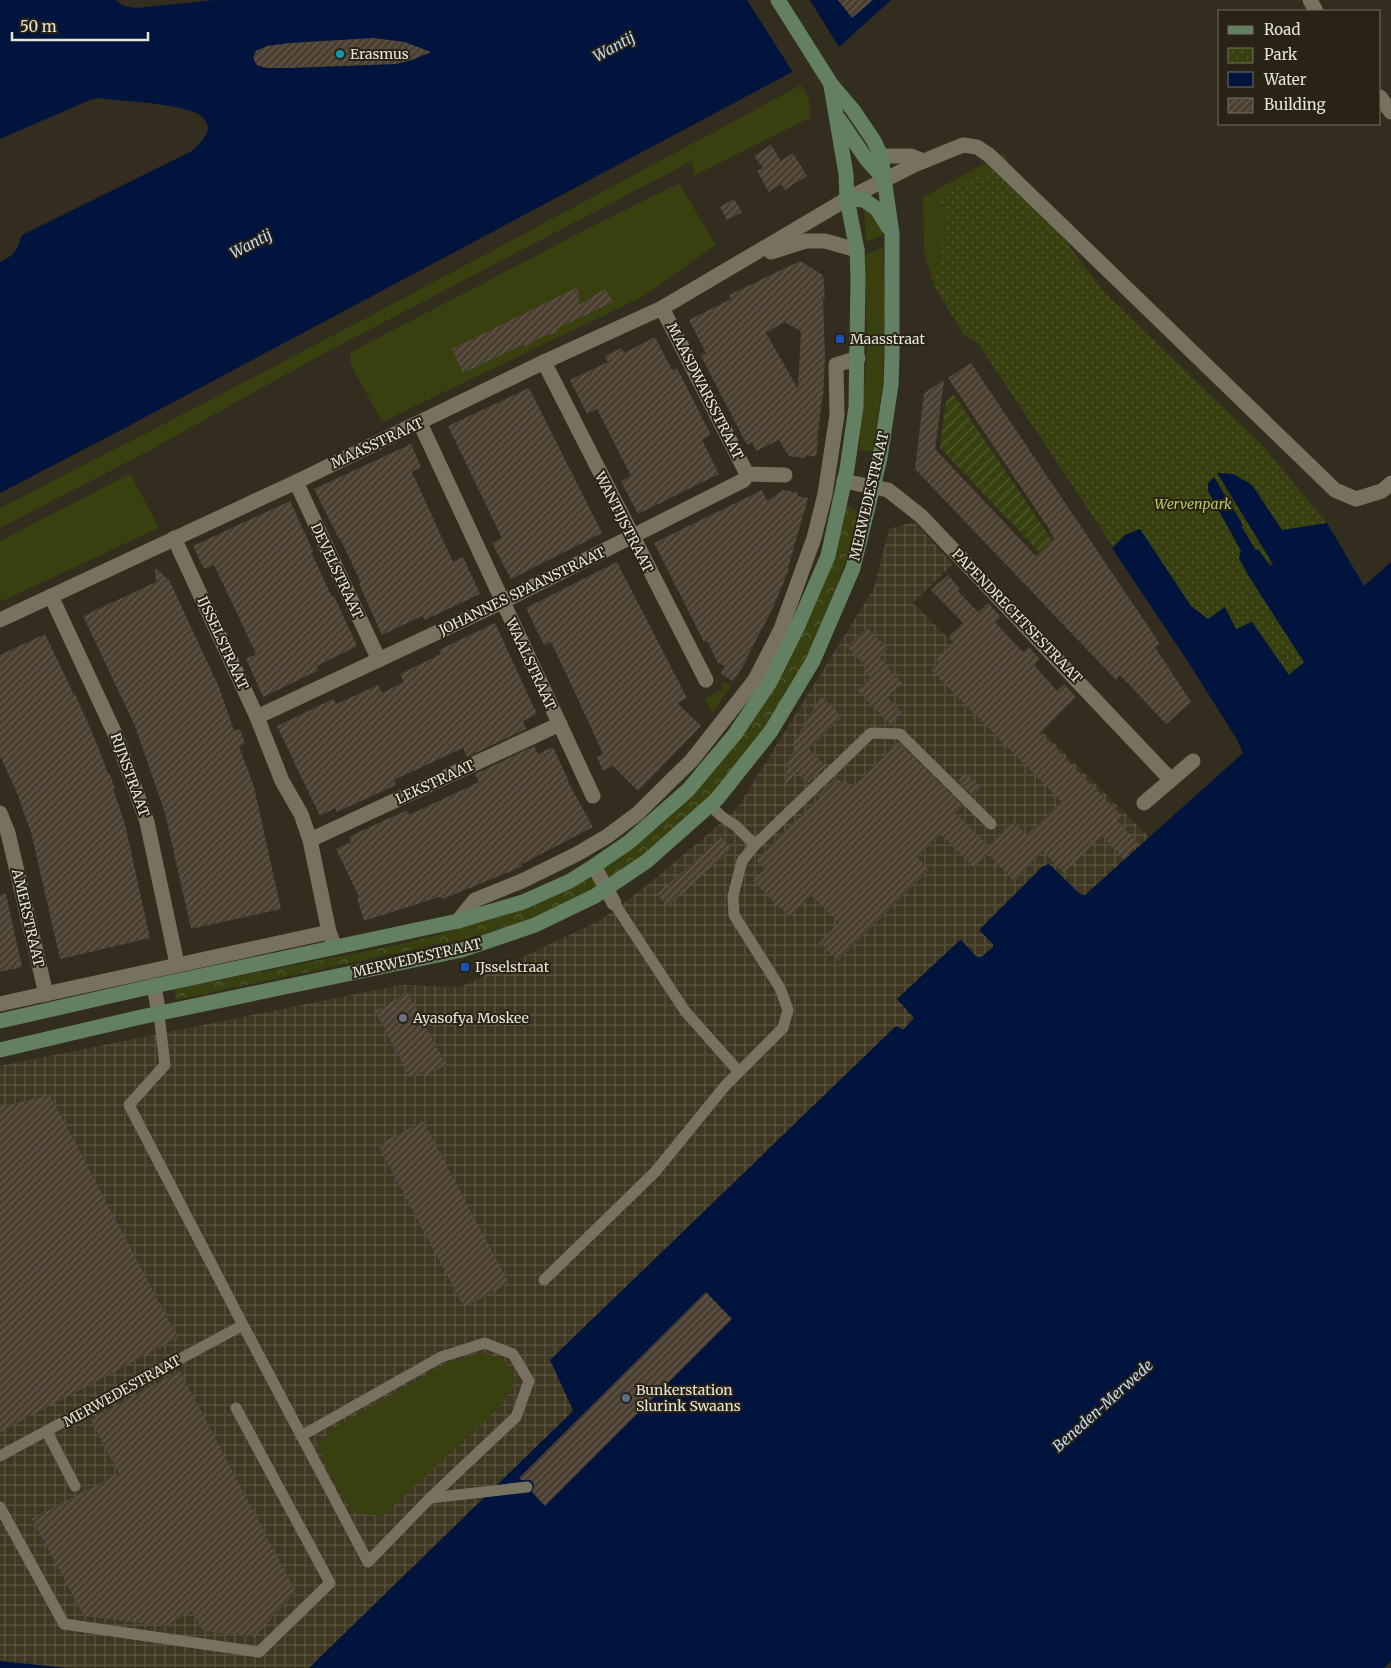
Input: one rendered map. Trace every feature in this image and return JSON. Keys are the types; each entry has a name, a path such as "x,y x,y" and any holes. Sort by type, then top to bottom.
{"main road":[{"path":"778,0 831,84 846,174 847,199"},
{"name":"MERWEDESTRAAT","path":"0,1050 159,1014 462,950 535,925 595,896 647,861 717,800 771,732 813,661 853,568 880,458 891,385 892,234 885,180 881,156 874,141 853,110 831,84"},
{"path":"837,115 868,160 885,180"},
{"name":"MERWEDESTRAAT","path":"0,1021 458,921 524,902 594,866 629,842 688,790 735,734 770,682 796,630 828,556 844,481 856,407 858,358 857,250 847,199 864,200 878,209 892,234"}],"street":[{"path":"1381,98 1391,112"},
{"name":"MAASSTRAAT","path":"0,620 662,308 750,258 847,199 924,161 963,145 977,147 989,155 1335,490 1356,499 1382,491 1391,483"},
{"path":"881,156 911,156 924,161"},
{"name":"MAASSTRAAT","path":"750,258 806,241 825,241 857,250"},
{"name":"MAASDWARSSTRAAT","path":"662,308 747,474"},
{"name":"MERWEDESTRAAT","path":"458,921 475,900 522,881 577,854 606,837 637,814 692,760 755,680 781,629 814,538 825,494 837,414 836,365 858,358"},
{"name":"WANTIJSTRAAT","path":"544,362 706,680"},
{"name":"WAALSTRAAT","path":"420,423 593,796"},
{"path":"747,474 785,475"},
{"name":"JOHANNES SPAANSTRAAT","path":"258,717 502,602 632,538 744,480 747,474"},
{"name":"PAPENDRECHTSESTRAAT","path":"844,481 888,490 921,516 1172,780"},
{"name":"DEVELSTRAAT","path":"296,482 379,660"},
{"name":"IJSSELSTRAAT","path":"174,538 258,717 282,781 301,814 310,840 329,932 335,947"},
{"name":"RIJNSTRAAT","path":"51,596 116,736 147,822 177,964"},
{"name":"LEKSTRAAT","path":"310,840 560,724"},
{"path":"1144,803 1193,761"},
{"name":"AMERSTRAAT","path":"0,813 8,833 46,994"},
{"path":"594,866 614,903"},
{"path":"0,1004 329,932"},
{"path":"154,986 159,1014"}],"lane":[{"path":"544,1280 655,1172 725,1086 783,1028 788,1010 780,988 734,914 733,896 742,861 755,845 871,733 900,734 990,824"},
{"path":"710,806 736,826 755,845"},
{"path":"614,903 685,1010 739,1072"},
{"path":"159,1014 165,1065 129,1104 243,1325 368,1562 430,1498 516,1417 529,1381 513,1354 485,1343 441,1357 302,1436"},
{"name":"MERWEDESTRAAT","path":"0,1456 243,1325"},
{"path":"0,1507 64,1624 259,1652 330,1583 236,1408"},
{"path":"47,1432 76,1486"},
{"path":"430,1498 527,1487"}],"shaded area":[{"path":"914,522 953,564 913,603 1149,837 326,1668 56,1668 0,1662 0,1066 401,985 460,987 601,920 655,879 736,810 874,588 889,529"}],"green space":[{"path":"801,85 809,98 810,118 694,176 692,161 321,355 147,452 0,528 0,508 302,352"},
{"path":"1004,153 1009,165 947,219 934,286 924,251 923,197"},
{"name":"Wervenpark","path":"1009,165 1103,291 1261,444 1327,523 1249,575 1304,661 1302,666 1291,672 1289,676 1252,621 1188,660 978,343 964,335 934,286 947,219 939,199 959,184"},
{"path":"678,184 716,245 642,297 382,422 350,363 351,352"},
{"path":"867,209 876,217 883,235 866,242 864,211"},
{"path":"883,247 885,305 883,379 874,452 859,450 867,350 865,255"},
{"path":"954,395 1085,589 1079,594 940,448 946,401"},
{"path":"131,475 159,528 0,602 0,541"},
{"path":"842,504 858,512 851,545 839,580 800,673 773,718 706,802 667,840 573,903 517,925 463,939 176,1000 173,989 407,943 500,917 551,896 612,862 662,824 706,779 747,729"},
{"path":"724,682 731,686 712,713 705,699 723,689 721,684"},
{"path":"481,1353 503,1359 516,1378 502,1405 383,1516 359,1513 351,1508 339,1492 318,1444 331,1430 447,1363"}],"water":[{"name":"Wantij","path":"0,0 115,0 124,6 136,8 215,0 891,0 839,47 0,493 0,262 15,252 22,235 192,151 204,138 208,126 201,116 183,109 159,104 98,98 0,139"},
{"name":"Beneden-Merwede","path":"1217,473 1233,474 1252,485 1282,530 1327,523 1364,586 1391,562 1391,1661 1384,1668 309,1668 571,1413 573,1410 550,1360 896,1026 903,1030 914,1018 897,999 959,941 961,940 980,958 993,947 993,944 980,929 1042,867 1050,865 1080,894 1085,895 1243,753 1236,738 1187,660 1112,548 1125,535 1140,529 1191,606 1208,619 1225,607 1236,629 1252,622 1289,675 1304,662 1239,558 1241,551 1208,491 1208,483 1214,477 1256,550 1258,549 1270,566 1273,564"},
{"path":"0,1661 68,1668 0,1668"}],"pier":[{"path":"747,0 810,0 840,49 794,74"}],"building":[{"path":"838,0 873,0 852,18"},
{"name":"Erasmus","path":"373,38 405,42 431,52 396,64 291,68 259,66 253,57 256,51 267,46"},
{"path":"771,145 781,161 793,153 807,176 785,190 781,184 769,192 757,171 763,168 754,156"},
{"path":"734,199 742,212 727,220 720,207"},
{"path":"800,261 823,275 825,356 823,399 816,457 805,455 805,458 789,456 779,440 756,451 752,442 747,445 701,356 706,353 689,320 731,299 729,295","holes":["784,322 801,331 798,389 766,333"]},
{"path":"578,287 579,305 605,289 613,302 556,329 557,332 539,338 526,347 524,344 463,373 452,349"},
{"path":"655,337 672,370 677,368 711,435 702,440 719,474 638,514 621,481 631,476 597,409 587,414 570,380 608,362 605,356 621,348 624,353"},
{"path":"971,363 1160,644 1155,647 1191,702 1166,724 1120,675 1116,680 915,469 924,393 944,380 935,449 1036,556 1054,539 948,378"},
{"path":"529,388 602,533 511,579 492,543 502,538 448,426"},
{"path":"411,444 421,467 412,472 453,562 463,557 480,594 425,620 422,616 382,635 359,584 361,583 314,489"},
{"path":"762,490 767,501 783,490 798,493 797,496 808,498 789,569 772,610 747,660 733,681 721,674 725,666 718,663 707,641 704,642 654,543"},
{"path":"290,501 313,551 311,552 357,646 317,666 319,670 263,697 246,659 256,654 214,565 204,569 193,546"},
{"path":"617,562 687,698 677,703 701,726 638,791 613,766 603,771 597,757 603,754 569,680 551,642 544,645 526,608"},
{"path":"155,568 169,580 219,687 234,731 240,729 245,744 239,746 254,787 281,909 191,929 165,813 135,726 83,616 156,582"},
{"path":"948,575 960,589 958,591 978,612 988,603 1001,617 995,622 1023,652 1029,647 1040,659 1034,665 1057,691 1064,684 1076,697 1040,733 1122,816 1117,821 1138,843 1123,858 1102,836 1064,873 1043,851 1014,881 988,854 975,868 940,834 917,857 929,870 838,961 819,943 839,923 811,895 790,917 753,881 765,869 756,860 821,796 819,794 834,779 855,785 898,742 963,806 955,813 989,846 1014,822 1026,835 1061,801 931,670 939,663 936,660 954,643 948,637 963,623 931,590"},
{"path":"495,623 537,714 523,721 526,729 467,757 463,748 394,780 396,785 337,812 335,808 320,816 277,726 333,699 336,704 378,685 382,693 404,682 400,674 441,654 439,650"},
{"path":"867,627 888,649 880,657 902,683 887,697 902,712 890,724 857,690 870,677 865,672 868,668 847,647"},
{"path":"45,634 75,694 108,774 110,774 125,824 150,938 60,959 31,832 15,788 0,756 0,655"},
{"path":"821,696 842,717 809,749 826,766 808,783 797,772 786,784 788,761 796,747 793,744"},
{"path":"534,746 538,754 553,747 568,782 593,827 522,864 521,867 443,899 439,897 364,921 357,898 359,897 336,849 351,842 349,837 361,831 407,810 409,815 479,782 475,774"},
{"path":"966,773 981,788 973,796 958,780"},
{"path":"721,837 732,849 668,906 657,894"},
{"path":"6,894 22,967 0,972 0,895"},
{"path":"408,993 446,1065 425,1076 423,1071 410,1078 375,1011"},
{"path":"50,1095 178,1338 0,1432 0,1107"},
{"path":"423,1121 509,1283 464,1307 378,1145"},
{"name":"Bunkerstation Slurink Swaans","path":"706,1292 732,1319 545,1506 532,1492 533,1482 519,1478"},
{"path":"180,1371 296,1592 254,1637 203,1631 192,1611 165,1626 84,1616 32,1519 119,1473 90,1419"}],"place":[{"name":"Erasmus","path":"340,54"},
{"name":"Maasstraat","path":"840,339"},
{"name":"IJsselstraat","path":"465,967"},
{"name":"Ayasofya Moskee","path":"403,1018"},
{"name":"Bunkerstation Slurink Swaans","path":"626,1398"}]}
